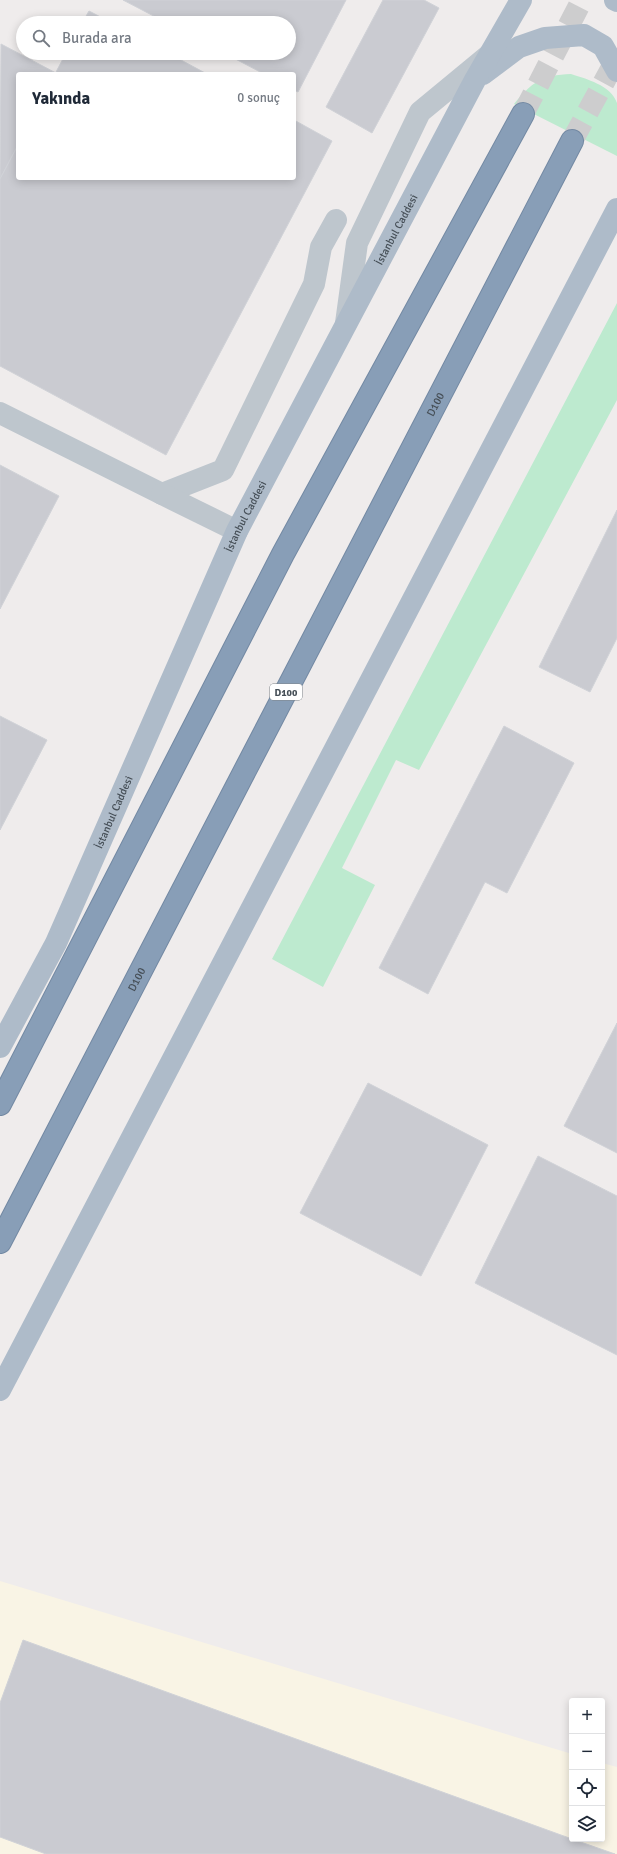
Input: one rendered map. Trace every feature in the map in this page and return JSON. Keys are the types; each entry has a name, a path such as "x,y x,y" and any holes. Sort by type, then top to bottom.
{"highway":[{"path":"0,1104 283,554 523,114"},
{"name":"D100","path":"0,1242 572,141"}],"main road":[{"name":"İstanbul Caddesi","path":"0,1048 56,943 237,531 475,80 521,0"},
{"path":"475,80 519,47 545,38 584,35 603,46 617,71"},
{"path":"0,1390 617,208"}],"lane":[{"path":"346,324 357,242 420,112 491,53"},
{"path":"162,494 223,470 314,284 322,247 336,220"},
{"path":"0,413 237,531"}],"shaded area":[{"path":"0,1581 569,1753 569,1842 605,1842 605,1764 617,1767 617,1854 0,1854"}],"green space":[{"path":"571,74 604,87 614,97 617,103 617,156 514,104 526,90 538,81 552,76"},
{"path":"617,303 617,400 419,770 396,760 342,868 375,885 323,987 272,959"}],"building":[{"path":"123,0 346,0 298,92 296,91 296,72 260,72 237,60 296,60 296,16 154,16"},
{"path":"383,0 424,0 439,8 372,133 326,107"},
{"path":"89,11 99,16 86,16"},
{"path":"1,44 16,52 16,60 31,60 54,72 16,72 16,149 0,179"},
{"path":"62,60 181,60 203,72 56,72"},
{"path":"296,121 332,141 166,455 0,366 0,179 16,149 16,180 296,180"},
{"path":"0,465 59,496 0,609"},
{"path":"617,510 617,638 590,692 539,667"},
{"path":"0,716 47,740 0,830"},
{"path":"504,726 574,763 507,893 485,882 428,994 379,968"},
{"path":"617,1023 617,1153 564,1126"},
{"path":"368,1083 488,1145 421,1276 300,1213"},
{"path":"538,1156 617,1196 617,1355 475,1283"},
{"path":"23,1640 569,1838 569,1842 581,1842 615,1854 46,1854 0,1837 0,1703"}],"tunnel":[{"path":"523,114 582,0"},
{"path":"572,141 617,58"}]}
